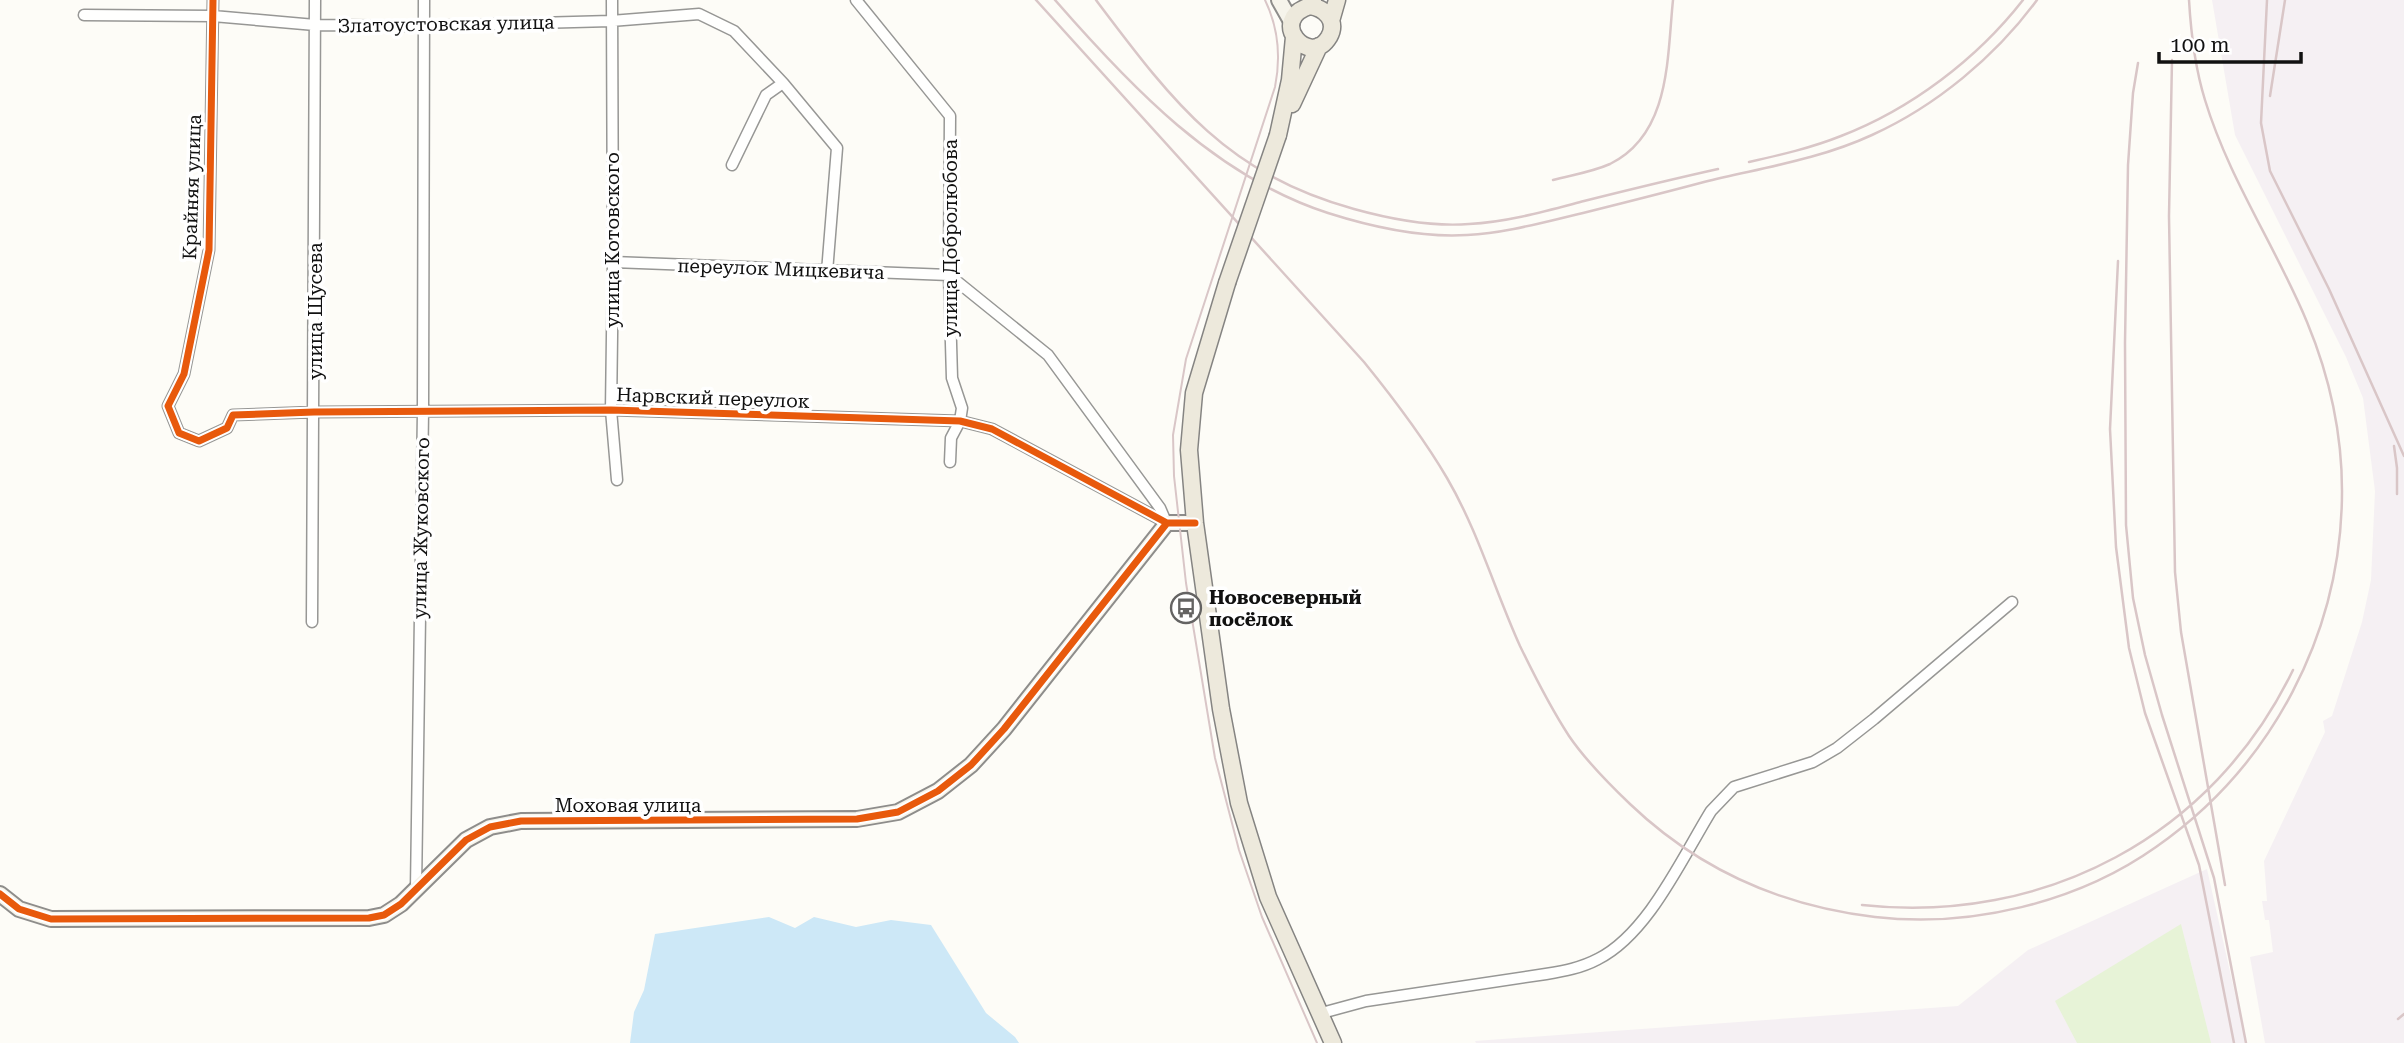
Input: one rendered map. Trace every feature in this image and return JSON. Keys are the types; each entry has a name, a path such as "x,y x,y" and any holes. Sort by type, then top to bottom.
{"main road":[{"path":"1293,30 1300,44 1310,47 1319,46 1328,40 1332,31 1331,20 1336,0"},
{"path":"1278,135 1290,80 1293,30 1302,9 1309,2 1327,13 1331,20"},
{"path":"1319,46 1278,135 1227,283 1194,393 1189,450 1195,523 1221,709 1239,803 1268,897 1333,1043"}],"street":[{"name":"Крайняя улица","path":"213,0 209,250 184,374 168,406 179,433 198,440 227,428 233,415"},
{"name":"улица Щусева","path":"312,622 315,0"},
{"name":"улица Жуковского","path":"416,888 423,411 425,0"},
{"name":"улица Котовского","path":"612,0 611,410 617,480"},
{"name":"улица Добролюбова","path":"856,0 950,116 949,275 952,378 960,398 960,421 951,438 950,462"},
{"path":"1279,0 1293,30"},
{"name":"Златоустовская улица","path":"84,15 213,16 315,25 425,26 611,21 699,14 733,31 783,83 837,148 827,272"},
{"path":"732,165 766,95 783,83"},
{"name":"переулок Мицкевича","path":"613,262 949,275"},
{"path":"949,275 1048,355 1160,508 1167,523 1195,523"},
{"name":"Нарвский переулок","path":"233,415 611,410 960,421 992,429 1167,523"},
{"name":"Моховая улица","path":"0,894 19,909 51,919 355,918 384,915 401,904 466,840 490,827 521,821 857,819 898,812 938,792 971,765 996,738 1167,523"},
{"path":"1318,1014 1366,1001 1565,971 1598,959 1619,946 1637,929 1711,811 1723,797 1734,788 1813,762 1837,748 2012,602"}],"shaded area":[{"path":"2212,0 2404,0 2404,1043 2265,1043 2250,957 2273,952 2269,920 2265,920 2262,901 2267,901 2264,861 2325,732 2323,721 2332,716 2362,622 2371,580 2375,491 2363,398 2346,357 2235,135"},
{"path":"2207,869 2246,1043 1475,1041 1958,1006 2028,950"}],"green space":[{"path":"2181,924 2211,1043 2077,1043 2055,1001"}],"water":[{"path":"769,917 795,928 814,917 856,927 891,920 931,925 986,1013 1019,1043 630,1043 634,1012 644,990 655,934"}],"tram line":[{"path":"1265,0 1277,42 1275,87 1186,359 1173,435 1174,476 1186,583 1215,758 1239,850 1262,917 1317,1043"}],"railway":[{"path":"1036,0 1364,362 1408,418 1458,498 1520,646 1549,703 1576,745 1606,780 1656,827 1684,848 1743,881 1774,894 1840,912 1911,919 1948,919 1985,914 2057,897 2125,867 2156,847 2197,814 2234,777 2266,736 2292,692 2314,645 2329,595 2339,544 2342,491 2337,426 2328,384 2307,322 2215,129 2199,76 2189,0"},
{"path":"1055,0 1145,96 1212,152 1249,177 1287,197 1328,213 1379,227 1432,235 1496,232 1539,223 1789,163 1852,144 1919,110 1963,78 2003,41 2037,0"},
{"path":"1096,0 1151,71 1205,129 1270,176 1309,194 1354,209 1425,223 1484,223 1527,216 1718,169"},
{"path":"1553,180 1610,164 1630,151 1645,134 1655,114 1667,69 1673,0"},
{"path":"1749,162 1830,140 1893,112 1964,62 2005,22 2023,0"},
{"path":"2267,0 2261,123 2270,171 2329,289 2404,456"},
{"path":"2270,96 2285,0"},
{"path":"2172,60 2169,216 2175,572 2181,632 2225,885"},
{"path":"2138,63 2128,165 2125,343 2126,525 2133,598 2162,715 2214,878 2246,1043"},
{"path":"2118,261 2110,429 2116,547 2129,648 2145,713 2199,865 2234,1043"},
{"path":"2394,446 2397,494"},
{"path":"1862,905 1929,907 1995,900 2057,883 2116,857 2169,823 2218,780 2259,729 2293,670"},
{"path":"2398,1019 2404,1014"}],"cycle path":[{"path":"213,0 209,250 184,374 168,406 179,433 199,441 227,428 233,415 314,412 611,410 960,421 992,429 1167,523 1195,523"},
{"path":"0,894 19,909 51,919 369,918 384,915 401,904 466,840 490,827 521,821 857,819 898,812 938,791 971,765 1004,729 1167,523"}],"place":[{"name":"Новосеверный посёлок","path":"1186,608"}]}
